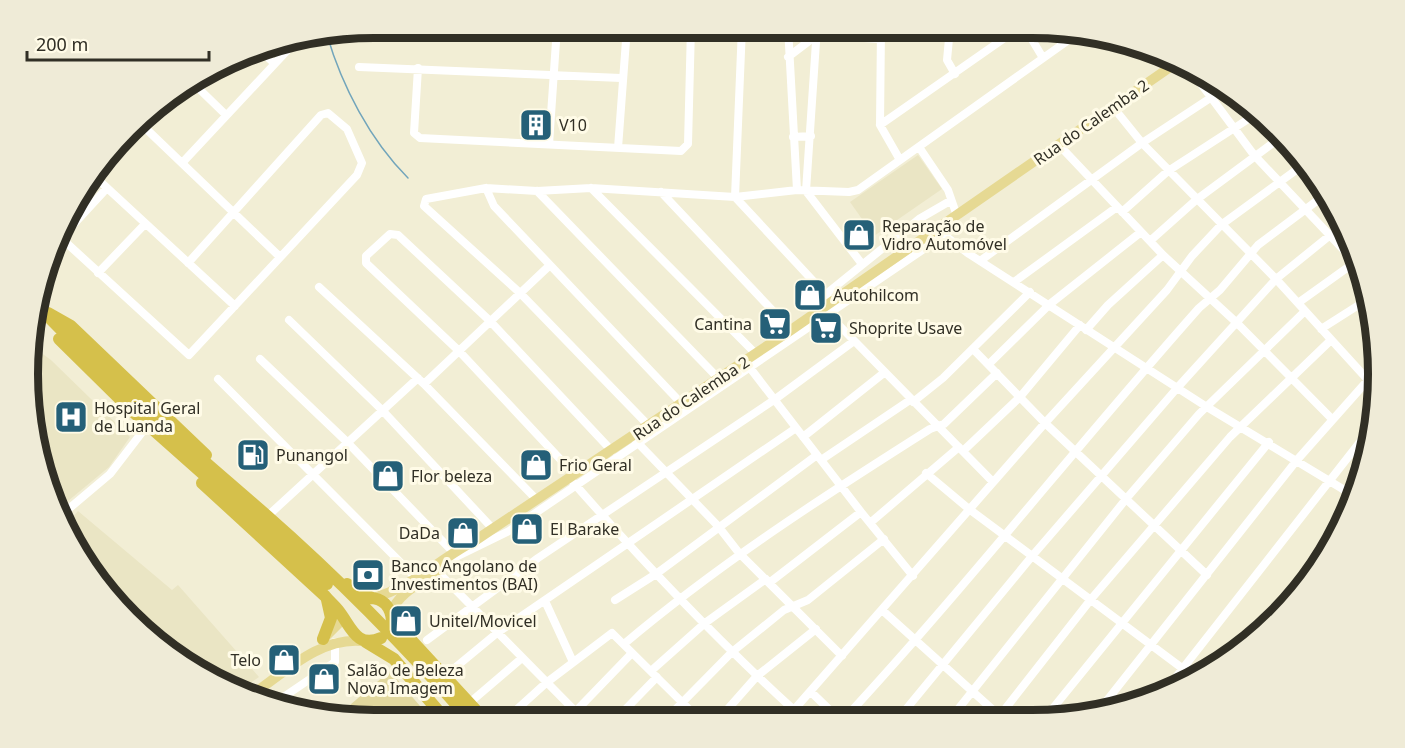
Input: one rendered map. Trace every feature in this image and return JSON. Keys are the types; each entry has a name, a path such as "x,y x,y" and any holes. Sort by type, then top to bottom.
{"highway":[{"path":"43,313 62,318 71,326 215,464 272,512 344,581 360,593 384,602 403,631 478,711"},
{"path":"43,315 321,572 411,658 461,711"},
{"path":"43,316 131,410 321,572"},
{"path":"131,410 141,433 325,596 353,634 394,659 438,711"},
{"path":"325,596 331,618 329,641"},
{"path":"343,619 354,604 372,597"},
{"path":"362,640 385,634 391,613"},
{"path":"411,658 453,711"}],"main road":[{"name":"Rua do Calemba 2","path":"455,554 573,479 612,451 635,440 649,426 719,379 748,365 756,354 886,265 940,232 957,216 1171,68"},
{"path":"391,613 393,607 410,590 437,571 455,554"},
{"path":"372,597 393,591 455,554"},
{"path":"259,690 329,641 343,619"},
{"path":"253,688 329,641 362,640"}],"street":[{"path":"549,144 557,37"},
{"path":"618,148 621,78 626,37"},
{"path":"418,68 415,136 681,151 688,144 691,37"},
{"path":"742,37 735,197 827,305 854,341 993,482"},
{"path":"788,37 793,137 802,191 862,264"},
{"path":"788,57 810,37"},
{"path":"802,191 811,136 817,37"},
{"path":"864,37 880,39 880,125 900,160"},
{"path":"949,37 947,60 955,74"},
{"path":"880,125 1006,37"},
{"path":"1030,37 1043,58"},
{"path":"649,426 520,293 424,207 426,199 486,188 537,191 591,189 735,197 802,191 849,192 858,190 1069,39"},
{"path":"183,162 288,49"},
{"path":"266,55 274,63"},
{"path":"359,67 621,78"},
{"path":"1195,81 1277,183 1343,248"},
{"path":"198,87 226,115"},
{"path":"980,261 1142,143 1217,93"},
{"path":"1113,107 1168,171 1276,279 1331,340 1368,374"},
{"path":"65,241 189,355 360,170 362,162 347,129 328,113 321,115 188,263"},
{"path":"1014,282 1119,210 1168,171 1249,118"},
{"path":"145,128 280,257"},
{"path":"793,137 811,136"},
{"path":"1150,241 1196,200 1274,142"},
{"path":"1059,145 1162,255 1236,323 1332,418"},
{"path":"919,147 948,190 957,216"},
{"path":"794,711 1045,423 1167,290 1221,225 1298,169"},
{"path":"99,180 235,306"},
{"path":"72,226 107,188"},
{"path":"486,188 494,206 682,404"},
{"path":"591,189 756,354"},
{"path":"537,191 719,379"},
{"path":"661,192 791,330"},
{"path":"849,711 916,641 1074,450 1209,299 1251,254 1318,200"},
{"path":"827,305 862,264 919,219 950,201"},
{"path":"98,273 145,224"},
{"path":"904,711 1033,555 1178,387 1276,279 1336,231"},
{"path":"260,359 347,442 455,554 509,531 573,479 748,365 827,305 940,232 980,261 1207,407 1269,442 1347,491"},
{"path":"989,364 1050,304 1141,232"},
{"path":"612,451 490,321 398,235 390,234 366,256 366,263 459,351 573,479 601,516 757,676 788,711"},
{"path":"876,253 886,265"},
{"path":"870,524 926,473 961,449 1020,397 1083,327 1162,255"},
{"path":"272,512 382,410 459,351 550,265"},
{"path":"1298,303 1350,265"},
{"path":"319,287 421,381 537,500"},
{"path":"615,600 656,574 718,526 819,458 911,401 973,349 1030,292"},
{"path":"1321,329 1360,304"},
{"path":"956,711 1126,499 1207,407 1305,311"},
{"path":"289,320 382,410 493,529"},
{"path":"1005,711 1092,598 1241,427 1331,340"},
{"path":"427,640 538,558 774,400 854,341"},
{"path":"973,349 1045,423 1207,575"},
{"path":"748,365 870,524 913,576"},
{"path":"803,437 885,372"},
{"path":"624,644 680,597 740,553 840,485 936,426 944,424 997,373"},
{"path":"218,379 415,577"},
{"path":"1111,701 1152,644 1297,460 1368,380"},
{"path":"451,671 497,633 796,428"},
{"path":"67,511 104,479 141,433"},
{"path":"635,440 718,526 740,553 842,656"},
{"path":"1051,710 1269,442"},
{"path":"1176,678 1361,442"},
{"path":"926,473 969,509 1092,598 1187,672"},
{"path":"623,711 654,674 705,623 768,581 861,512"},
{"path":"674,711 732,652 784,610 808,600 884,539"},
{"path":"437,571 574,711"},
{"path":"545,601 573,662"},
{"path":"882,610 993,711"},
{"path":"725,711 757,676 816,629"},
{"path":"517,711 546,683 612,633 691,711"},
{"path":"286,699 285,696 335,662 329,641"},
{"path":"576,711 632,653"},
{"path":"474,699 522,658"},
{"path":"811,692 832,711"}],"shaded area":[{"path":"918,155 942,189 874,236 850,202"},
{"name":"Hospital Geral de Luanda","path":"38,351 51,360 130,437 109,467 64,505 49,461 40,418"},
{"path":"78,511 172,590 178,585 259,677 246,686 225,676 187,654 152,627 107,579 70,520"},
{"path":"390,671 424,711 374,711 345,709"}],"waterway":[{"path":"329,40 349,93 359,111 381,147 408,178"}],"place":[{"name":"V10","path":"536,125"},
{"name":"Reparação de Vidro Automóvel","path":"859,235"},
{"name":"Autohilcom","path":"810,295"},
{"name":"Cantina","path":"775,324"},
{"name":"Shoprite Usave","path":"826,328"},
{"name":"Hospital Geral de Luanda","path":"71,417"},
{"name":"Punangol","path":"253,455"},
{"name":"Frio Geral","path":"536,465"},
{"name":"Flor beleza","path":"388,476"},
{"name":"El Barake","path":"527,529"},
{"name":"DaDa","path":"463,533"},
{"name":"Banco Angolano de Investimentos (BAI)","path":"368,575"},
{"name":"Unitel/Movicel","path":"406,621"},
{"name":"Telo","path":"284,660"},
{"name":"Salão de Beleza Nova Imagem","path":"324,679"}]}
